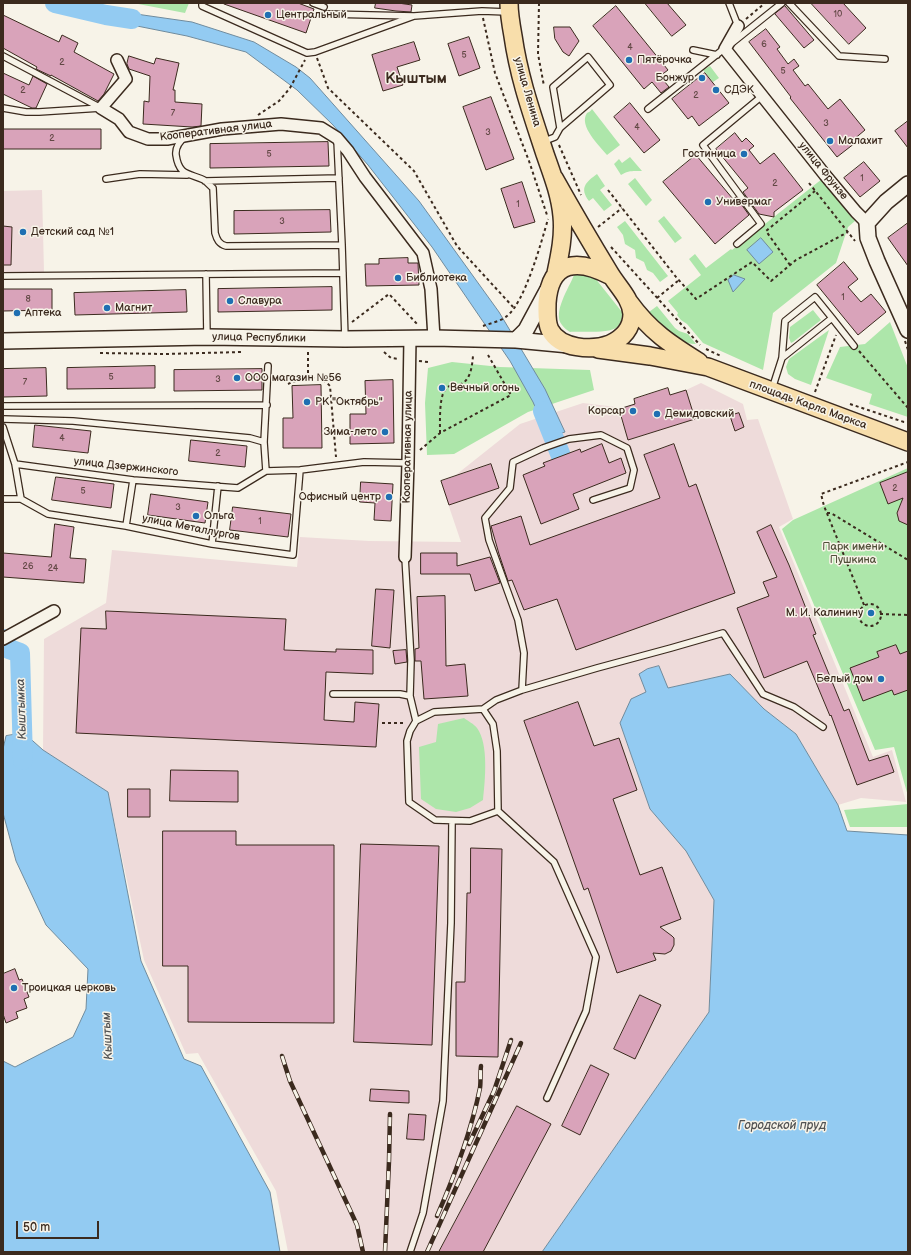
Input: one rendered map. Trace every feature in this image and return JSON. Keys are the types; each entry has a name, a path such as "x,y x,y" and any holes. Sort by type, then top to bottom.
{"main road":[{"name":"улица Ленина","path":"509,8 516,61 529,106 549,140 554,178"},
{"path":"554,178 611,276 639,315 650,327 671,345 708,368"},
{"path":"554,178 562,213 562,233 560,253 547,298 546,315 550,329 556,337 572,346 650,356 708,368"},
{"path":"908,184 886,202 867,223 868,238 908,330"},
{"path":"516,340 526,330 554,277 566,267 581,264 601,270 611,276"},
{"path":"592,348 609,344 619,339 630,328 632,314 629,301"},
{"name":"улица Республики","path":"3,341 206,337 346,332 414,332 434,338 516,340 572,346"},
{"name":"площадь Карла Маркса","path":"708,368 908,442"}],"street":[{"path":"721,52 738,26"},
{"name":"улица Фрунзе","path":"721,52 762,96 856,212 867,223"},
{"path":"101,108 126,79 117,60"},
{"name":"Кооперативная улица","path":"101,108 119,119 129,132 148,139 167,139 222,129 281,124 321,128 337,138 423,253 431,289 434,338"},
{"name":"Кооперативная улица","path":"405,557 409,360 414,332"},
{"path":"7,637 54,611"}],"lane":[{"path":"202,3 202,6 307,53 315,52 414,16"},
{"path":"313,3 324,7"},
{"path":"730,3 738,26"},
{"path":"648,109 782,3"},
{"path":"789,3 839,56 885,60"},
{"path":"327,14 414,16 509,8"},
{"path":"693,50 721,52"},
{"path":"3,56 101,108"},
{"path":"549,140 560,128 610,85 588,57 553,87 560,128"},
{"path":"737,244 761,224 703,146 762,96"},
{"path":"3,108 26,112 39,112 101,108"},
{"path":"187,175 180,169 176,153 177,146 189,135"},
{"path":"337,138 346,332"},
{"path":"106,179 140,174 187,175 205,181 339,178"},
{"path":"205,181 213,188 215,233 216,239 220,244 226,246 342,245"},
{"path":"3,276 343,273"},
{"path":"206,274 206,337"},
{"path":"771,391 782,358 785,321 815,297 854,346"},
{"path":"782,358 832,318"},
{"path":"268,366 264,442 266,471 300,470 364,462 408,462"},
{"path":"3,406 267,405"},
{"path":"3,419 73,421 250,438 264,442"},
{"path":"3,427 15,464 20,499"},
{"path":"522,690 524,653 518,620 489,540 485,518 510,488 513,462 543,448 570,439 602,436 627,448 634,470 630,488 593,500"},
{"name":"улица Дзержинского","path":"15,464 133,480 238,488 266,471"},
{"name":"улица Металлургов","path":"3,498 20,499 48,514 126,526 212,544 294,555 300,470"},
{"path":"126,526 133,480"},
{"path":"212,544 218,486"},
{"path":"405,557 411,660 410,696 416,722"},
{"path":"498,811 470,821 435,820 409,802 407,741 410,731 416,722 434,712 483,710 496,700 522,690 723,632 763,694 794,707 823,727"},
{"path":"333,694 400,694 410,696"},
{"path":"483,710 493,724 497,751 498,811 554,862 596,957 586,1011 547,1098"},
{"path":"410,1252 423,1213 442,1101 450,924 452,821"}],"path":[{"path":"539,3 538,54 546,92"},
{"path":"738,26 765,3"},
{"path":"480,328 506,317 514,308 535,263 548,218 529,161 495,73 482,11"},
{"path":"315,52 328,88 414,171 457,246 514,308"},
{"path":"240,127 279,101 290,88 304,61"},
{"path":"549,140 582,198"},
{"path":"809,184 857,244"},
{"path":"608,190 679,280 696,299 752,262 770,281 796,260 848,232"},
{"path":"790,265 766,231 815,191"},
{"path":"598,227 622,208"},
{"path":"610,246 702,348 727,359"},
{"path":"657,298 679,280"},
{"path":"346,332 389,294 414,332"},
{"path":"808,390 815,392 839,327"},
{"path":"854,346 908,408"},
{"path":"95,353 165,354 227,353 243,351"},
{"path":"377,352 385,352 391,358 428,362"},
{"path":"308,355 308,378"},
{"path":"420,450 440,433 511,395 488,355"},
{"path":"440,433 441,398 444,390 449,386 460,385 466,381 472,370 473,356"},
{"path":"288,384 302,378 308,378 322,379 330,386 336,465"},
{"path":"845,402 904,422 908,422"},
{"path":"864,605 827,513 821,494 908,462"},
{"path":"827,513 831,513 908,560"},
{"path":"872,603 880,609 880,614 881,619 875,626 866,626 860,620 859,610 864,605 872,603"},
{"path":"880,614 908,616"},
{"path":"382,723 399,724"}],"shaded area":[{"name":"Детский сад №1","path":"42,190 44,272 3,273 3,191"},
{"path":"701,383 743,404 747,420 758,419 793,519 779,527 873,757 892,750 906,802 861,798 838,805 796,734 764,709 730,674 668,688 640,674 646,692 620,723 650,809 686,851 714,900 709,1012 542,1252 288,1252 276,1191 198,1053 186,1054 144,960 108,792 43,750 44,639 106,603 112,550 297,567 300,537 369,541 461,542 442,486 520,424 583,403 616,407 629,440 695,419 686,390"}],"green space":[{"path":"133,3 189,3 185,13"},
{"path":"710,66 719,78 713,82 703,70"},
{"path":"592,109 620,145 607,155 591,136 585,124 587,113"},
{"path":"630,157 642,171 634,171 621,175 614,164 619,159 622,163"},
{"path":"597,174 605,186 600,190 612,205 604,211 593,198 589,201 584,192 587,183"},
{"path":"635,178 652,200 646,206 628,184"},
{"path":"822,179 855,221 848,227 836,263 773,313 763,370 703,343 687,324 681,320 677,315 678,313 668,301 701,275 689,259 695,254 706,268 731,249 732,250"},
{"path":"664,216 682,238 675,243 658,221"},
{"path":"625,221 668,276 660,282 653,273 647,270 644,262 636,258 635,250 625,244 623,235 617,227"},
{"path":"579,272 591,273 622,312 621,322 617,327 608,331 570,332 562,325 559,320 559,314 562,300 574,275"},
{"path":"657,306 675,328 688,334 696,344 680,341 663,330 649,312"},
{"path":"813,310 821,320 791,343 789,338 790,327"},
{"path":"890,322 908,368 908,417 869,404 872,394 826,378 840,347 865,344"},
{"path":"829,330 811,385 795,379 788,374 786,367 789,359"},
{"path":"452,362 500,367 590,370 594,390 528,412 454,454 427,455 425,403 428,368"},
{"name":"Парк имени Пушкина","path":"908,468 908,796 894,747 875,750 782,529 793,520"},
{"path":"464,718 477,728 483,743 485,753 485,783 483,800 470,808 456,812 436,809 421,799 419,747 436,742 438,724"},
{"path":"908,804 908,827 850,827 844,810"}],"water":[{"path":"108,10 192,22 254,42 296,67 310,78 419,201 499,312 545,389 565,432 548,437 533,402 510,361 432,247 368,165 333,125 297,90 246,52 187,36 102,19"},
{"path":"761,238 773,252 759,264 747,250"},
{"path":"734,275 745,279 733,292 728,280"},
{"name":"Городской пруд","path":"659,666 668,688 730,674 764,709 796,734 838,805 847,831 908,835 908,1252 542,1252 709,1012 714,900 686,851 650,809 620,723 631,699 646,692 639,674 647,669"},
{"path":"24,733 43,750 108,792 141,961 184,1059 201,1066 270,1192 280,1252 3,1252 3,1061 15,1067 73,1037 86,1009 88,969 46,925 16,861 3,813 3,749 6,736"}],"building":[{"path":"224,3 298,3 314,9 306,33"},
{"path":"376,3 398,3 412,5 411,12 375,8"},
{"path":"645,3 667,3 686,25 672,36"},
{"path":"811,3 843,3 866,28 849,44"},
{"path":"616,6 668,70 660,76 669,87 661,93 652,82 644,89 593,26"},
{"path":"785,6 814,40 804,48 775,14"},
{"path":"3,15 59,42 62,35 78,43 74,52 114,74 104,94 98,101 51,75 36,69 37,67 3,48"},
{"path":"554,27 570,27 579,41 569,56 563,52 555,39"},
{"path":"766,29 780,47 777,49 788,64 794,59 799,66 793,70 805,86 808,84 828,109 840,99 865,130 853,140 855,143 837,157 790,98 791,97 749,42"},
{"path":"469,37 480,68 459,76 448,44"},
{"path":"414,42 420,60 397,67 403,85 383,91 372,55"},
{"path":"129,56 154,64 156,58 179,63 173,90 175,90 175,102 202,104 201,126 192,127 143,124 144,101 149,102 150,76 129,69 127,64"},
{"path":"3,73 29,85 33,76 47,84 36,108 32,108 3,94"},
{"path":"705,73 729,103 699,126 692,116 688,119 672,99"},
{"path":"491,97 514,159 486,170 463,107"},
{"path":"630,103 660,140 644,153 614,117"},
{"path":"908,121 908,148 895,131"},
{"path":"3,129 101,129 101,149 3,149"},
{"path":"735,133 742,142 746,138 754,146 749,150 760,164 774,153 803,190 774,212 774,217 759,214 743,192 748,188 716,149"},
{"path":"328,142 329,166 210,168 210,144"},
{"path":"696,155 733,199 736,197 749,215 715,244 663,182"},
{"path":"864,162 880,181 860,197 844,178"},
{"path":"522,182 535,222 514,228 501,189"},
{"path":"330,210 331,232 234,234 234,211"},
{"path":"908,223 908,266 888,238"},
{"path":"3,226 12,227 11,265 3,265"},
{"path":"408,258 408,263 418,263 419,285 366,286 365,264 379,264 379,259"},
{"path":"844,262 858,279 848,287 861,302 871,294 886,312 858,335 817,285"},
{"path":"332,287 332,310 218,312 218,289"},
{"path":"3,289 52,289 52,310 3,311"},
{"path":"186,290 187,312 75,315 74,293"},
{"path":"155,366 155,388 67,389 67,368"},
{"path":"46,368 47,396 3,397 3,369"},
{"path":"262,369 262,390 174,391 174,370"},
{"path":"393,380 394,443 350,444 350,414 366,414 365,381"},
{"name":"РК \"Октябрь\"","path":"321,385 322,448 283,448 283,418 293,418 292,386"},
{"name":"Демидовский","path":"668,388 670,395 686,390 695,419 628,440 619,409 635,404 634,399"},
{"path":"739,413 744,427 735,431 730,416"},
{"path":"35,425 91,431 88,453 33,447"},
{"path":"191,440 247,446 245,467 189,461"},
{"path":"602,444 609,463 621,458 626,473 573,494 579,509 541,524 523,475 545,466 543,463 580,449 581,452"},
{"path":"674,444 689,487 696,484 735,593 576,650 557,599 524,610 512,580 508,581 491,526 521,516 530,545 660,498 644,455"},
{"path":"491,464 499,488 449,505 441,481"},
{"path":"908,472 908,525 899,521 897,513 903,498 888,504 880,483"},
{"path":"56,477 114,484 111,508 52,500"},
{"path":"361,482 393,484 391,521 374,520 375,503 360,502"},
{"path":"151,494 208,502 205,523 148,515"},
{"path":"233,507 291,514 288,537 230,530"},
{"path":"55,524 74,527 70,558 86,559 84,583 3,577 3,553 51,557"},
{"path":"771,525 789,565 816,634 813,635 844,711 849,709 869,761 888,755 894,772 857,785 831,715 830,716 807,661 764,678 737,608 769,596 763,582 777,577 757,532"},
{"path":"421,553 457,553 457,566 490,557 500,583 475,591 470,574 421,574"},
{"path":"376,589 394,590 390,648 372,646"},
{"path":"445,596 446,666 465,664 468,696 424,699 421,661 415,661 415,649 419,648 417,597"},
{"path":"106,611 286,619 284,650 336,652 336,649 373,650 373,674 326,672 324,720 354,722 355,702 379,704 376,747 76,733 81,628 106,629"},
{"name":"Белый дом","path":"896,645 900,654 908,651 908,690 894,695 892,690 863,701 850,668 879,657 877,652"},
{"path":"406,650 407,662 395,664 393,651"},
{"path":"578,702 594,746 619,738 637,790 613,799 640,875 662,867 681,919 660,927 674,938 674,945 671,951 665,954 653,953 656,960 617,973 588,888 584,890 524,721"},
{"path":"171,770 238,771 238,802 170,801"},
{"path":"128,789 150,789 150,817 128,817"},
{"path":"163,831 236,831 236,845 334,845 334,1023 188,1022 188,966 163,966"},
{"path":"361,844 439,846 432,1045 354,1042"},
{"path":"471,848 502,849 498,1057 456,1056 456,982 465,982 467,893 470,893"},
{"name":"Троицкая церковь","path":"15,969 19,980 22,979 29,997 24,999 27,1008 16,1012 18,1018 6,1023 3,1014 3,974"},
{"path":"640,995 661,1005 635,1059 614,1049"},
{"path":"591,1065 609,1074 580,1135 562,1126"},
{"path":"371,1089 409,1091 409,1103 370,1101"},
{"path":"517,1106 551,1124 483,1252 439,1252"},
{"path":"409,1114 426,1115 424,1140 407,1139"}],"waterway":[{"path":"55,3 106,15 132,19"},
{"path":"543,411 561,456"},
{"name":"Кыштымка","path":"3,639 9,649 20,653 23,760"}],"railway":[{"path":"469,1144 494,1091 511,1040"},
{"path":"427,1252 521,1043"},
{"path":"282,1056 290,1081 357,1225 363,1252"},
{"path":"437,1216 456,1169 472,1121 480,1088 481,1066"},
{"path":"385,1252 390,1114"}],"place":[{"name":"Центральный","path":"268,15"},
{"name":"Пятёрочка","path":"629,60"},
{"name":"Бонжур","path":"702,78"},
{"name":"СДЭК","path":"716,90"},
{"name":"Малахит","path":"830,141"},
{"name":"Гостиница","path":"744,154"},
{"name":"Универмаг","path":"708,202"},
{"name":"Детский сад №1","path":"23,232"},
{"name":"Библиотека","path":"398,278"},
{"name":"Славура","path":"230,301"},
{"name":"Магнит","path":"107,308"},
{"name":"Аптека","path":"17,313"},
{"name":"ООО магазин №56","path":"237,378"},
{"name":"Вечный огонь","path":"442,388"},
{"name":"РК \"Октябрь\"","path":"307,402"},
{"name":"Корсар","path":"633,411"},
{"name":"Демидовский","path":"657,414"},
{"name":"Зима-лето","path":"385,432"},
{"name":"Офисный центр","path":"389,497"},
{"name":"Ольга","path":"196,516"},
{"name":"М. И. Калинину","path":"871,613"},
{"name":"Белый дом","path":"881,679"},
{"name":"Троицкая церковь","path":"14,988"}],"district":[{"name":"Кыштым","path":"416,79"}]}
